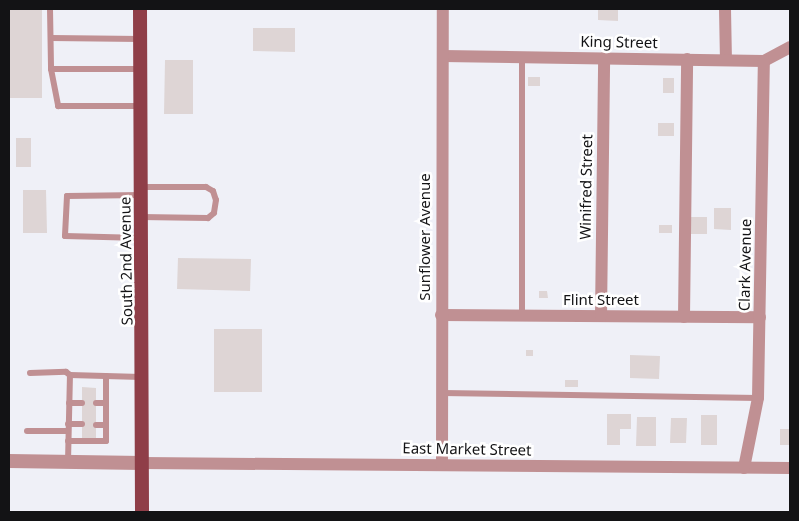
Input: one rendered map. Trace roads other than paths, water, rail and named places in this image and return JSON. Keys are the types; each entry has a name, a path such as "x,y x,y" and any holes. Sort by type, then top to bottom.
{"main road":[{"name":"South 2nd Avenue","path":"140,9 143,378 142,512"}],"street":[{"name":"Sunflower Avenue","path":"442,465 443,9"},
{"path":"726,9 726,60"},
{"name":"King Street","path":"443,56 764,61 790,47"},
{"name":"Winifred Street","path":"601,316 604,58"},
{"path":"684,317 687,59"},
{"name":"Clark Avenue","path":"744,468 758,398 764,61"},
{"name":"Flint Street","path":"441,315 760,317"},
{"path":"9,461 142,463"},
{"name":"East Market Street","path":"142,463 790,468"}],"lane":[{"path":"50,9 51,69 58,106 140,106"},
{"path":"51,38 140,39"},
{"path":"522,57 522,316"},
{"path":"51,69 140,70"},
{"path":"142,217 208,218 214,213 216,200 213,191 206,188 67,196 64,236 142,238"},
{"path":"30,373 66,372 70,375 143,378"},
{"path":"68,462 70,375"},
{"path":"68,441 106,441 106,376"},
{"path":"442,393 758,398"},
{"path":"69,403 82,403"},
{"path":"96,403 106,403"},
{"path":"27,430 68,428 82,424"},
{"path":"96,425 106,425"}]}
